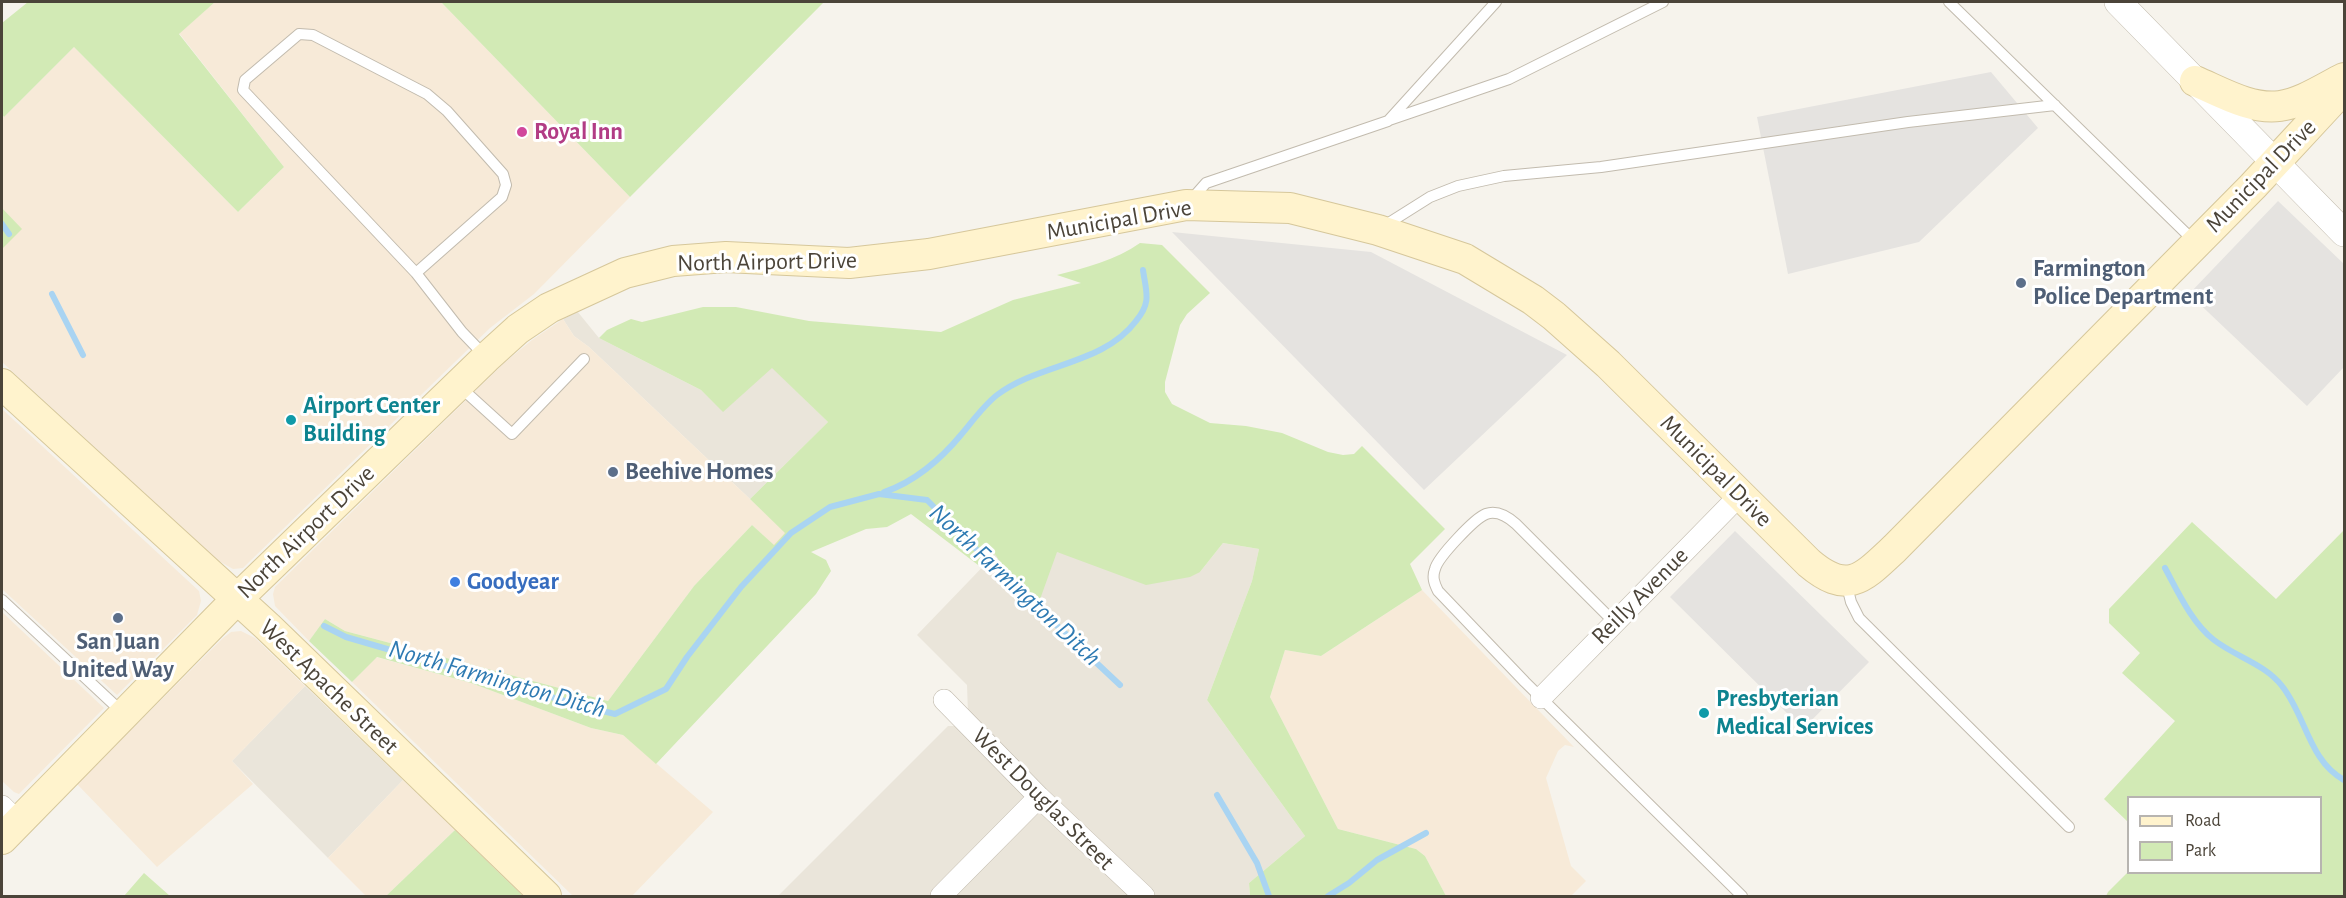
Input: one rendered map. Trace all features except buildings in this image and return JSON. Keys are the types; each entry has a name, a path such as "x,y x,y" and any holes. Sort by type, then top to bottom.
{"main road":[{"path":"2195,81 2246,102 2282,106 2298,101 2344,78"},
{"name":"Municipal Drive","path":"929,254 1186,205 1290,208 1378,230 1465,259 1540,306 1608,364 1823,574 1834,580 1846,582 1861,577 1875,568 2197,243 2344,88"},
{"name":"North Airport Drive","path":"7,823 124,714 237,599 486,358 518,329 549,308 625,273 673,261 726,257 849,263 929,254"},
{"name":"West Apache Street","path":"2,384 237,599 546,897"}],"street":[{"path":"2118,2 2344,233"},
{"name":"Reilly Avenue","path":"1541,698 1740,495"},
{"name":"West Douglas Street","path":"944,700 1144,897"},
{"path":"940,897 1039,796"}],"lane":[{"path":"1388,121 1496,2"},
{"path":"1186,205 1206,183 1509,79 1663,2"},
{"path":"1949,2 2197,243"},
{"path":"416,273 501,197 506,185 503,174 447,111 427,94 314,35 299,34 245,80 243,90 416,273 462,332 486,358"},
{"path":"1378,230 1430,197 1458,186 1504,176 1601,167 1908,123 2055,105"},
{"path":"458,385 513,434 584,359"},
{"path":"1614,622 1504,515 1496,513 1481,517 1437,562 1434,569 1433,578 1438,591 1541,698 1742,897"},
{"path":"1846,582 1851,602 1859,618 2069,827"},
{"path":"2,600 124,714"}],"shaded area":[{"path":"215,2 441,2 630,197 534,294 490,328 243,568 233,569 219,561 2,362 2,247 21,229 2,208 2,114 4,117 74,47 238,212 284,167 179,33"},
{"path":"1991,72 2038,128 1919,242 1788,274 1757,117"},
{"path":"2278,201 2344,264 2344,367 2307,406 2189,294"},
{"path":"1172,232 1371,252 1567,355 1424,490"},
{"path":"577,311 599,338 701,390 723,411 772,367 828,422 750,499 589,347 574,336 563,319"},
{"path":"563,319 574,336 589,347 786,533 774,546 752,525 694,586 608,701 345,631 325,619 309,641 275,606 273,594 275,587 504,363"},
{"path":"2,409 199,591 201,601 197,615 117,695 2,589"},
{"path":"1735,531 1869,662 1803,729 1670,597"},
{"path":"1223,543 1259,549 1252,581 1207,700 1305,836 1249,883 1250,896 778,896 948,726 955,726 968,714 967,685 917,635 995,554 1057,552 1200,572"},
{"path":"1422,590 1574,747 1565,745 1558,751 1546,778 1571,866 1586,881 1571,896 1446,896 1425,856 1416,849 1338,829 1270,697 1285,650 1321,656"},
{"path":"2,612 104,708 19,794 2,781"},
{"path":"241,631 255,638 305,686 232,761 253,784 157,867 77,784 223,638 231,632"},
{"path":"376,657 471,683 591,728 623,735 713,812 632,896 573,896 352,682"},
{"path":"305,686 403,780 328,858 232,761"},
{"path":"403,780 455,830 386,896 366,896 328,858"}],"green space":[{"path":"28,2 215,2 179,34 284,167 238,212 74,47 4,117 2,114 2,23"},
{"path":"441,2 824,2 630,197"},
{"path":"2,208 22,229 3,248 2,247"},
{"path":"1140,243 1162,245 1210,293 1187,314 1180,325 1165,382 1165,392 1172,404 1210,423 1246,426 1282,433 1328,452 1343,455 1354,454 1362,446 1445,529 1410,564 1422,590 1321,656 1285,650 1270,697 1338,829 1416,849 1425,856 1446,896 1250,896 1249,883 1305,836 1207,700 1252,581 1259,549 1223,543 1200,572 1190,577 1146,585 1057,552 1034,616 995,554 982,568 911,514 887,527 866,529 811,552 826,560 831,571 816,594 656,764 623,735 591,728 471,683 377,657 352,682 309,641 325,619 345,631 608,701 694,586 752,525 774,545 785,533 750,499 828,422 772,368 723,412 701,390 599,338 607,330 631,319 642,322 703,307 736,307 809,321 941,332 1013,300 1081,283 1057,275 1111,259"},
{"path":"2192,522 2276,599 2344,530 2344,896 2106,896 2127,873 2322,874 2322,796 2127,796 2127,821 2104,799 2175,721 2122,673 2140,653 2109,623 2109,609"},
{"path":"455,830 523,896 386,896"},
{"path":"144,873 170,896 124,896"}],"waterway":[{"name":"North Farmington Ditch","path":"2,224 9,234"},
{"path":"884,492 905,483 935,461 997,395 1032,376 1106,347 1122,336 1141,314 1146,302 1143,270"},
{"name":"North Farmington Ditch","path":"52,294 83,355"},
{"name":"North Farmington Ditch","path":"324,626 346,637 615,714 666,689 687,657 741,587 791,533 830,507 879,494 927,500 1120,685"},
{"path":"2165,568 2186,607 2206,633 2223,646 2259,666 2282,686 2297,711 2315,750 2332,772 2344,780"},
{"name":"North Farmington Ditch","path":"1217,795 1257,863 1269,896"},
{"path":"1328,896 1349,883 1377,860 1426,833"}],"place":[{"name":"Royal Inn","path":"522,132"},
{"name":"Farmington Police Department","path":"2021,283"},
{"name":"Airport Center Building","path":"291,420"},
{"name":"Beehive Homes","path":"613,472"},
{"name":"Goodyear","path":"455,582"},
{"name":"San Juan United Way","path":"118,618"},
{"name":"Presbyterian Medical Services","path":"1704,713"}]}
